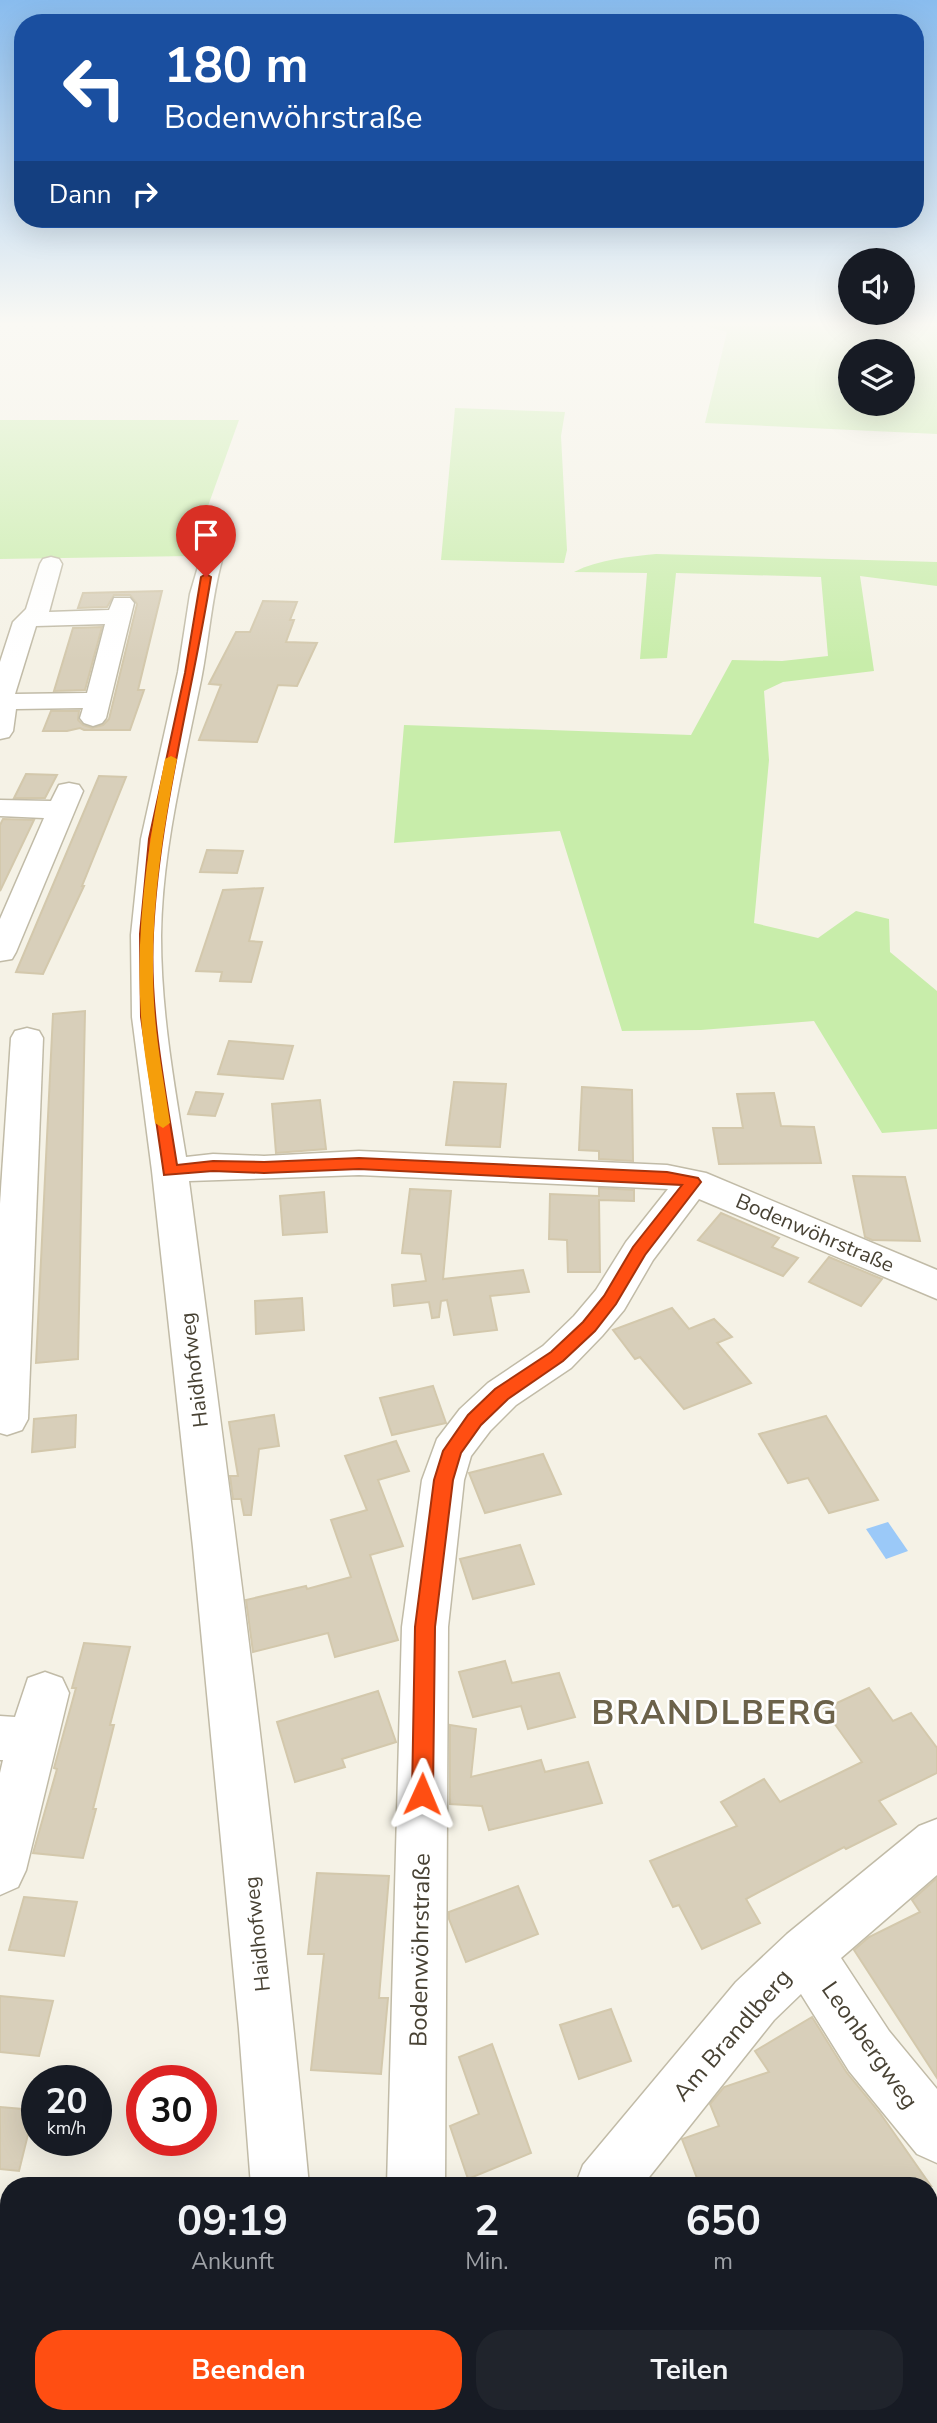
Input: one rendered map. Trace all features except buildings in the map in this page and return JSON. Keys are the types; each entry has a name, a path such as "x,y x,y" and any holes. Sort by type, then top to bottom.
{"street":[{"name":"Haidhofweg","path":"211,559 201,594 190,673 155,839 146,934 148,1017 170,1171 215,1547 267,2029 279,2177"},
{"path":"29,619 120,610 95,709 1,712 9,645 25,622 37,612 51,564"},
{"path":"0,808 65,801 4,936"},
{"path":"5,1395 18,1056"},
{"name":"Bodenwöhrstraße","path":"170,1171 213,1166 264,1168 359,1164 667,1177 693,1182 937,1285"},
{"name":"Bodenwöhrstraße","path":"416,2177 425,1627 443,1480 452,1451 475,1420 502,1394 557,1357 589,1326 610,1300 639,1251 693,1182"},
{"path":"0,1870 17,1738 45,1693"},
{"name":"Am Brandlberg","path":"611,2177 755,2001 807,1953 937,1843"},
{"name":"Leonbergweg","path":"807,1953 869,2051 937,2134"}],"green space":[{"path":"0,435 234,435 190,556 0,559"},
{"path":"453,435 561,435 567,550 564,563 441,560"},
{"path":"656,554 937,562 937,586 860,576 874,671 783,682 764,691 769,760 754,923 818,938 856,911 889,919 890,952 937,991 937,1129 882,1133 814,1021 701,1030 622,1031 560,831 394,843 404,725 691,735 732,660 782,661 828,656 821,577 676,573 667,658 640,659 647,573 574,572 604,561"}],"water":[{"path":"888,1522 908,1551 886,1559 866,1529"}],"slow traffic":[{"path":"163,1123 148,1017 146,934 155,839 171,759"}],"district":[{"name":"BRANDLBERG","path":"715,1713"}],"route":[{"path":"206,577 201,594 190,673 155,839 146,934 148,1017 170,1171 213,1166 264,1168 359,1164 667,1177 693,1182 639,1251 610,1300 589,1326 557,1357 502,1394 475,1420 452,1451 443,1480 425,1627 422,1794"}]}
